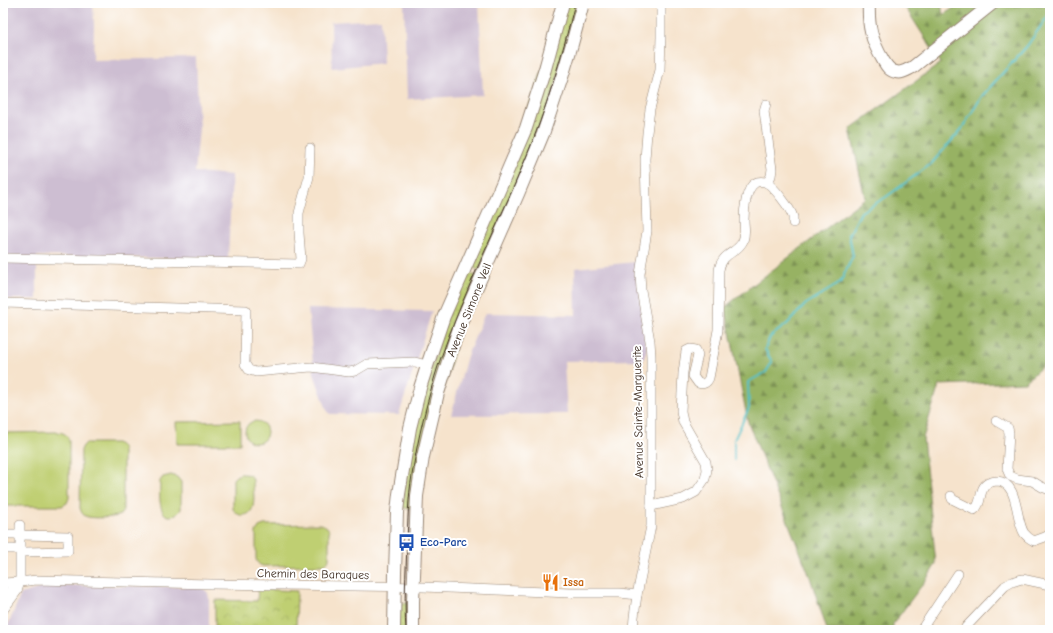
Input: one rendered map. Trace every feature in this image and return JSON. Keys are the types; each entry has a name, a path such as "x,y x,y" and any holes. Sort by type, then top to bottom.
{"main road":[{"name":"Avenue Simone Veil","path":"394,630 397,512 410,428 420,388 444,316 526,128 545,69 563,3"},
{"name":"Avenue Simone Veil","path":"413,630 413,587 417,496 422,457 438,393 462,323 543,134 564,74 583,3"},
{"path":"869,3 871,33 875,45 889,70 896,73 902,72 913,66 994,3"}],"street":[{"name":"Avenue Sainte-Marguerite","path":"633,630 637,595 651,526 651,356 640,274 646,231 645,159 647,133 650,109 660,70 661,3"},
{"path":"766,104 764,111 772,169 768,183"},
{"path":"3,258 299,264 301,259 299,233 300,213 309,177 310,148"},
{"path":"651,506 683,499 696,492 705,479 706,462 683,422 681,411 682,373 686,351 690,349 696,350 698,356 693,376 698,383 702,384 707,382 709,378 718,330 720,264 724,258 740,246 744,240 746,232 744,220 747,197 750,188 756,183 768,183 778,193 792,216 793,223"},
{"path":"3,303 246,310 245,364 249,370 256,372 311,367 349,372 355,371 366,364 415,362 427,365"},
{"path":"996,421 1008,428 1007,470 1010,476 1017,479 1032,481 1050,490"},
{"path":"951,496 952,499 974,510 978,507 984,487 987,483 1000,481 1008,486 1013,493 1019,518 1024,533 1028,538 1034,541 1050,534"},
{"path":"3,610 17,591 20,582 20,524"},
{"path":"3,534 68,536 68,552 20,551 14,549 3,549"},
{"path":"921,630 958,574"},
{"path":"965,630 966,627 1005,586 1012,582 1022,578 1050,585"},
{"name":"Chemin des Baraques","path":"3,582 44,580 413,587 637,595"},
{"path":"3,596 20,582"}],"shaded area":[{"path":"3,3 93,3 93,60 196,58 199,129 195,172 232,175 228,259 37,256 37,299 3,299"},
{"path":"404,3 479,3 483,95 407,99"},
{"path":"381,19 383,63 332,68 331,22"},
{"path":"636,262 647,349 643,360 564,361 567,414 451,415 467,356 485,313 576,315 575,268"},
{"path":"308,309 432,311 399,415 330,414 327,410 314,374"},
{"path":"51,585 200,587 208,593 209,630 6,630 21,594"}],"green space":[{"path":"567,3 579,3 547,113 479,270 470,266"},
{"path":"900,3 941,3 943,15 961,3 1050,3 1050,158 1043,179 1050,191 1050,359 1025,382 939,385 923,438 936,564 893,624 893,630 827,630 810,577 748,422 725,307 865,198 850,129 941,63 907,10"},
{"path":"468,273 476,276 468,298 412,508 402,508 414,427 447,317"},
{"path":"240,421 240,444 177,444 176,422"},
{"path":"256,421 264,424 267,432 264,440 256,443 248,440 245,432 248,424"},
{"path":"58,432 65,434 69,440 69,498 67,503 62,506 3,506 3,433"},
{"path":"86,443 116,443 122,447 123,511 120,515 92,518 85,516 81,511 81,450"},
{"path":"240,474 246,474 251,477 254,490 254,501 251,511 248,514 242,515 238,514 233,509 233,479"},
{"path":"171,475 177,477 181,482 181,509 177,514 170,516 163,512 161,507 160,481 163,477"},
{"path":"320,524 326,526 329,531 329,559 326,564 263,566 258,563 256,559 256,532 259,527 264,525"},
{"path":"258,589 297,591 296,630 215,630 215,600 257,601"},
{"path":"397,603 409,603 409,630 397,630"}],"waterway":[{"path":"734,460 734,440 749,408 748,382 766,372 772,362 765,349 770,337 787,324 806,304 840,283 853,256 849,235 861,212 886,197 931,164 961,130 982,96 1027,46 1050,13"}],"tram line":[{"path":"406,630 405,587 410,492 417,447 427,405 448,337 540,122 565,43 575,3"}],"place":[{"name":"Eco-Parc","path":"407,542"},
{"name":"Issa","path":"550,582"}]}
